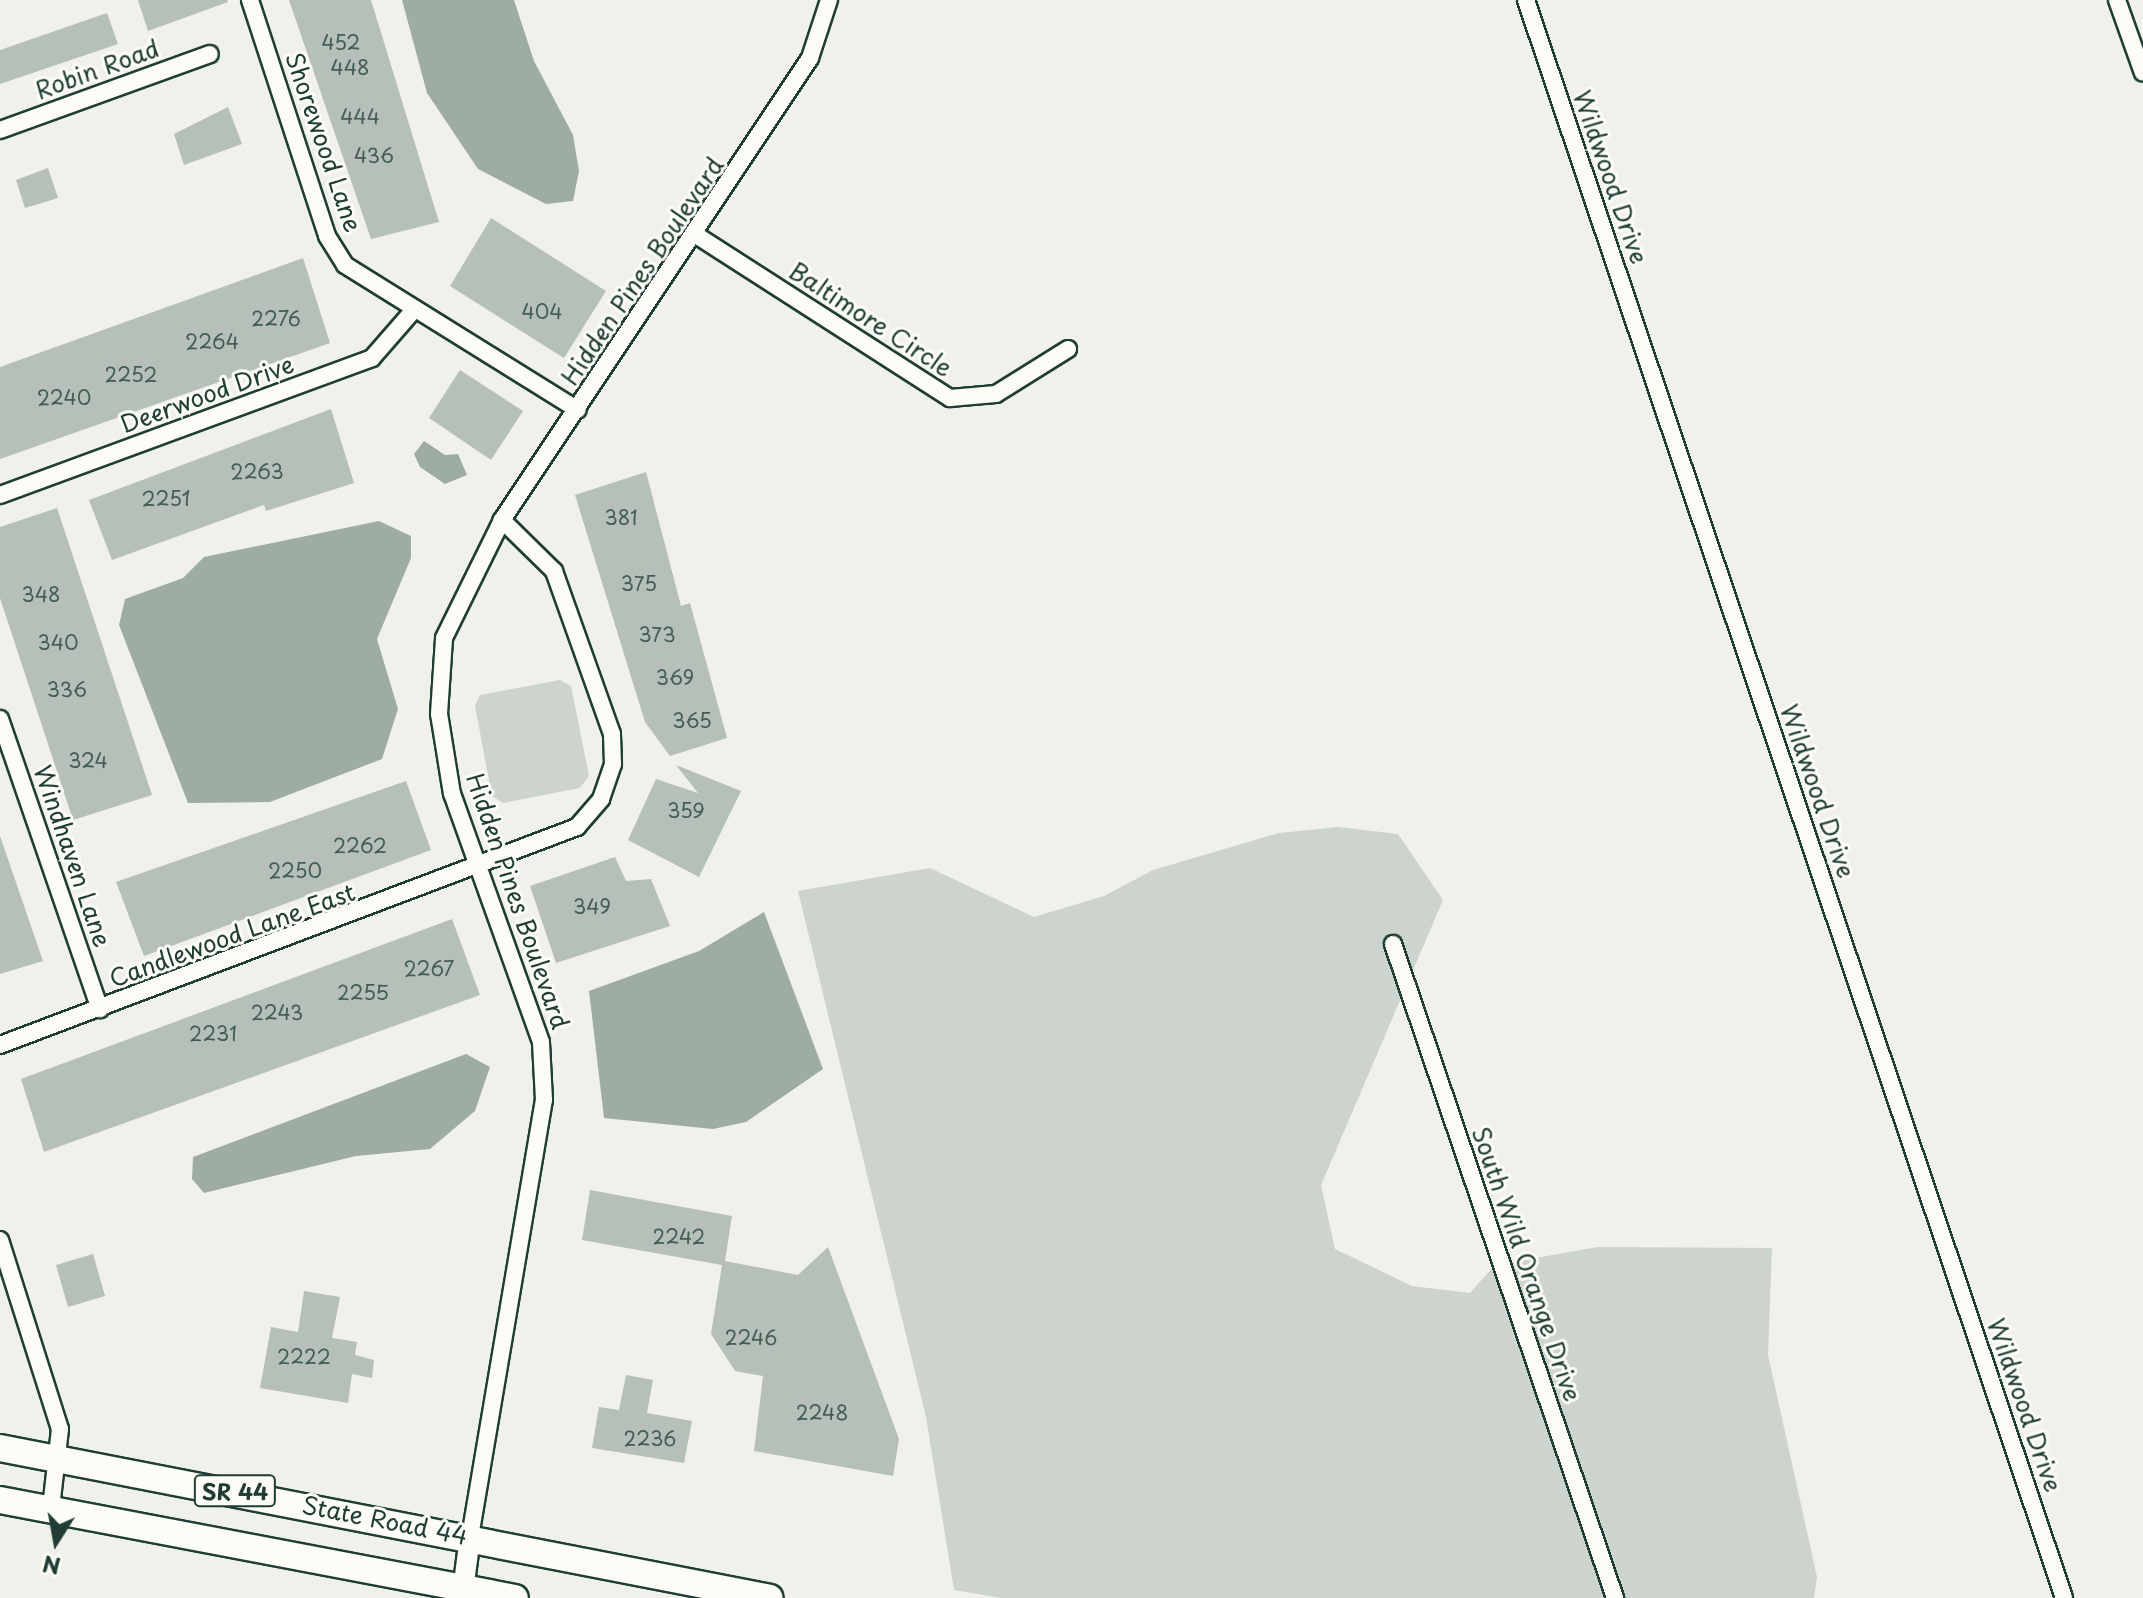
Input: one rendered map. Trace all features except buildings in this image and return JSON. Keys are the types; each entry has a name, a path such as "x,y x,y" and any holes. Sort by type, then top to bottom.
{"main road":[{"name":"State Road 44","path":"0,1448 470,1537 770,1598"},
{"name":"SR 44","path":"0,1500 462,1592 515,1598"}],"street":[{"name":"Shorewood Lane","path":"250,0 327,236 345,265 412,312 578,410"},
{"name":"Hidden Pines Boulevard","path":"470,1537 544,1100 541,1042 452,794 439,714 444,638 502,520 696,235 810,58 829,0"},
{"name":"Wildwood Drive","path":"1526,0 2064,1598"},
{"path":"2117,0 2143,73"},
{"name":"Robin Road","path":"0,130 210,54"},
{"name":"Baltimore Circle","path":"696,235 950,398 996,394 1068,349"},
{"name":"Deerwood Drive","path":"0,495 372,358 412,312"},
{"name":"Candlewood Lane East","path":"0,1045 481,869 577,827 601,799 613,764 612,734 554,571 502,520"},
{"name":"Windhaven Lane","path":"0,719 100,1009"},
{"name":"South Wild Orange Drive","path":"1393,944 1615,1598"},
{"path":"0,1240 55,1406 60,1459 51,1508"},
{"path":"462,1592 470,1537"}],"shaded area":[{"path":"402,0 514,0 534,61 573,135 579,171 573,201 546,204 478,169 427,93"},
{"path":"424,441 445,455 458,454 467,475 445,484 420,467 414,454"},
{"path":"379,521 411,536 411,558 377,639 398,709 382,759 270,802 188,803 119,625 125,599 183,578 204,557"},
{"path":"560,680 571,686 589,776 580,788 503,803 492,796 475,706 480,695"},
{"path":"1338,827 1398,834 1443,900 1321,1185 1335,1249 1412,1286 1470,1293 1495,1265 1598,1247 1772,1248 1768,1355 1817,1577 1814,1598 1001,1598 954,1590 926,1417 798,891 930,868 1034,917 1104,896 1153,870 1279,833"},
{"path":"764,912 823,1069 746,1122 713,1129 604,1118 589,991 699,951"},
{"path":"466,1054 490,1067 475,1111 430,1149 356,1156 204,1193 192,1179 193,1157"}]}
